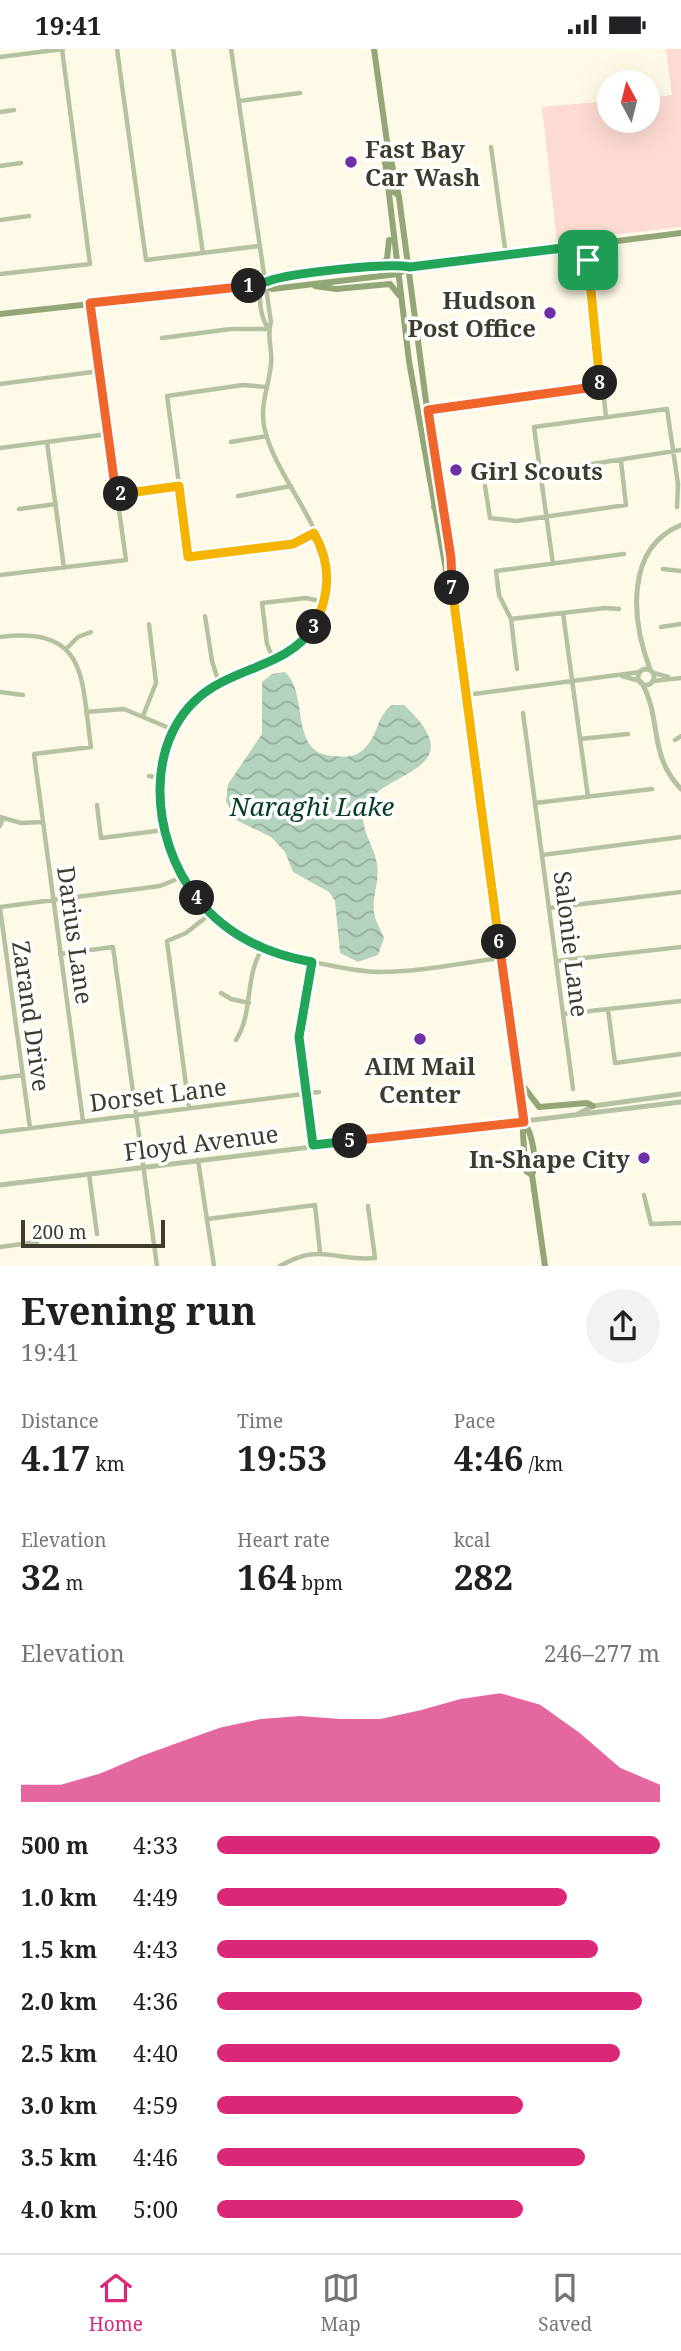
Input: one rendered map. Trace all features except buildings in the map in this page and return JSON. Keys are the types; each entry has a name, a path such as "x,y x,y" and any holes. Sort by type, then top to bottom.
{"main road":[{"path":"374,49 387,142 400,197 410,267 428,410 451,558 453,603"},
{"path":"387,142 385,163 400,299 433,506 453,603 524,1122 529,1129 533,1152 532,1175 545,1266"},
{"path":"385,163 389,166 394,192 400,197"},
{"path":"378,267 389,254 391,228"},
{"path":"0,314 263,285 273,279 397,264 410,267 681,233"},
{"path":"263,285 272,289 309,285 398,274 410,267"},
{"path":"309,285 336,289 390,284 400,299"},
{"path":"433,506 439,516 451,558"},
{"path":"520,1080 539,1107 587,1103 593,1106"}],"street":[{"path":"0,57 63,49 90,264 0,274"},
{"path":"117,49 146,260 259,246"},
{"path":"173,49 203,253"},
{"path":"231,49 259,246 263,285 260,296 264,322 268,329 271,361 262,407 267,436 314,533 326,565 325,602 309,634 295,648 274,660 219,683 194,702 174,730 164,755 161,778 164,830 183,877 210,914 220,924 263,948 312,962 379,972 501,958"},
{"path":"239,101 300,93"},
{"path":"0,112 14,110"},
{"path":"491,147 506,255"},
{"path":"0,166 21,163"},
{"path":"0,220 29,216"},
{"path":"587,245 606,417"},
{"path":"0,576 126,560 90,303"},
{"path":"162,338 231,329 268,329"},
{"path":"0,384 100,371"},
{"path":"265,387 243,385 167,395 188,557 293,544 314,533"},
{"path":"428,410 601,386"},
{"path":"554,563 534,427 667,409 674,453 677,507"},
{"path":"0,448 108,434"},
{"path":"231,442 267,436"},
{"path":"47,442 64,568"},
{"path":"541,472 681,450"},
{"path":"485,486 490,518 516,521 626,505 621,461"},
{"path":"116,494 179,486"},
{"path":"238,496 291,486"},
{"path":"19,509 56,504"},
{"path":"681,526 653,546 639,572 636,602 643,652 641,682 650,702 661,761 681,789"},
{"path":"517,669 511,619 499,595 496,571 624,555"},
{"path":"663,569 681,571"},
{"path":"274,660 267,644 262,603 306,598 325,602"},
{"path":"511,619 619,609"},
{"path":"563,613 588,797"},
{"path":"205,616 212,661 219,683"},
{"path":"144,716 156,683 149,624"},
{"path":"661,627 681,624"},
{"path":"66,649 78,638 91,632"},
{"path":"0,637 38,635 66,649 79,670 86,712 124,709 174,730"},
{"path":"643,652 652,671 650,702"},
{"path":"466,695 641,671 652,671 672,678"},
{"path":"618,675 641,682 681,678"},
{"path":"0,692 23,695"},
{"name":"Darius Lane","path":"83,1121 34,754 91,747 86,712"},
{"name":"Salonie Lane","path":"523,713 573,1089"},
{"path":"580,739 628,734"},
{"path":"675,740 681,736"},
{"path":"149,776 161,778"},
{"path":"535,803 652,789"},
{"path":"97,805 101,838 164,830"},
{"path":"0,826 1,818 21,823 43,822"},
{"path":"542,855 681,837"},
{"path":"0,907 160,886 183,877"},
{"path":"550,908 681,892"},
{"name":"Zarand Drive","path":"0,907 3,955 30,1128"},
{"path":"189,1108 167,941 186,933 210,914"},
{"path":"60,954 113,947 157,1266"},
{"path":"556,961 681,947"},
{"path":"236,1040 244,1027 254,964 263,948"},
{"path":"312,962 299,1037 313,1145"},
{"path":"221,993 231,999 249,1003"},
{"path":"563,1014 681,1001"},
{"path":"608,1009 615,1063 681,1054"},
{"path":"0,1078 23,1075"},
{"name":"Dorset Lane","path":"0,1132 320,1091"},
{"name":"Floyd Avenue","path":"574,1117 593,1106 681,1094"},
{"name":"Floyd Avenue","path":"0,1185 481,1124 574,1117 681,1102"},
{"path":"198,1160 214,1266"},
{"path":"89,1174 97,1234"},
{"path":"645,1195 651,1224 681,1223"},
{"path":"207,1219 315,1205 320,1252"},
{"path":"280,1266 300,1256 320,1252 353,1259 375,1258 368,1206"},
{"path":"0,1247 37,1242"}],"shaded area":[{"path":"666,49 681,49 681,227 557,241 542,107 597,102 597,133 660,133 660,96 672,95"}],"water":[{"name":"Naraghi Lake","path":"285,672 297,695 305,735 310,745 320,753 347,757 360,752 369,744 383,715 392,705 404,705 423,726 431,743 429,755 420,765 379,791 364,810 364,825 378,870 374,912 384,938 378,955 358,962 340,953 335,901 329,892 293,872 285,852 271,837 236,820 226,801 228,784 262,734 262,682 272,674"}],"place":[{"name":"Fast Bay Car Wash","path":"351,162"},
{"name":"Hudson Post Office","path":"550,313"},
{"name":"Girl Scouts","path":"456,470"},
{"name":"AIM Mail Center","path":"420,1039"},
{"name":"In-Shape City","path":"644,1158"}],"route":[{"path":"587,245 588,260 601,386 428,410 451,558 453,603 524,1122 481,1124 313,1145 299,1037 312,962 282,955 245,939 220,924 204,907 186,883 172,855 164,830 160,793 162,764 167,745 178,723 194,702 219,683 283,656 309,634 322,610 327,589 324,556 314,533 293,544 188,557 179,486 116,494 90,303 263,285 273,279 397,264 410,267 587,245"}]}
